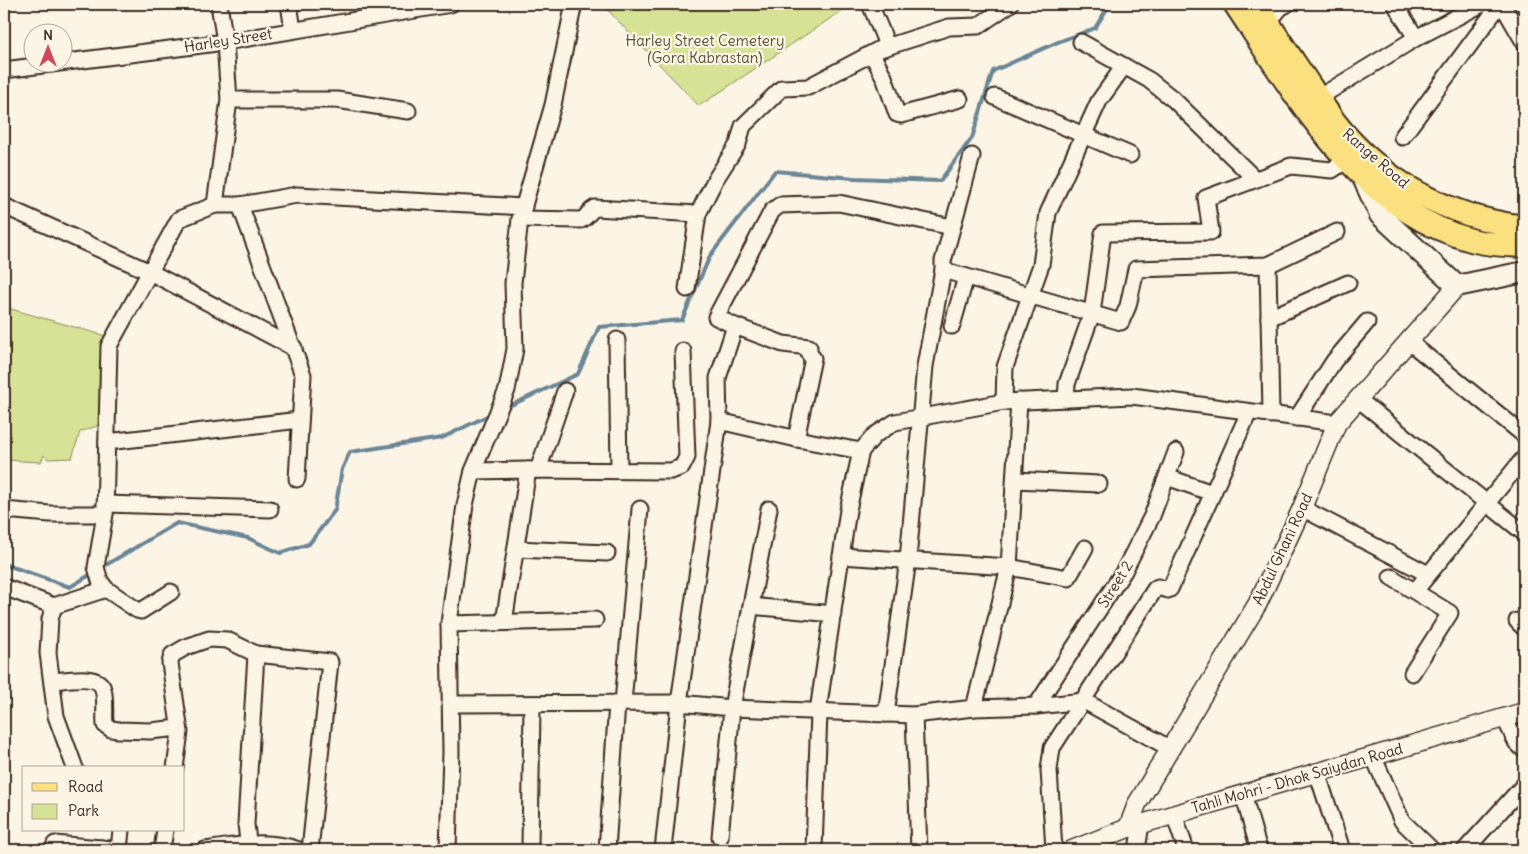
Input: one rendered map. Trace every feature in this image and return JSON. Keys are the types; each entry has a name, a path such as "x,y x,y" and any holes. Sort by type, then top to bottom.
{"main road":[{"path":"1235,4 1308,111 1363,178 1402,208 1448,233 1473,241 1524,246"},
{"name":"Range Road","path":"1274,8 1318,98 1353,143 1400,182 1424,197 1472,217 1524,227"},
{"path":"1363,178 1380,215 1457,286 1524,272"}],"street":[{"path":"215,205 229,100 225,42 219,4"},
{"path":"289,4 294,30"},
{"name":"Harley Street","path":"4,70 225,42 294,30 370,10 451,4"},
{"path":"448,850 450,624 465,505 472,471 507,390 515,348 513,283 522,213 553,105 573,8 571,4"},
{"path":"870,4 886,47"},
{"path":"687,289 698,214 715,180 738,144 743,126 782,88 808,87 886,47 949,27 978,26 1008,4"},
{"path":"1395,4 1416,38"},
{"path":"1318,98 1416,38 1482,4"},
{"path":"1402,137 1501,4 1524,42"},
{"path":"1081,42 1150,80 1173,99 1255,180"},
{"path":"872,54 884,77 897,114 901,115 960,99"},
{"path":"974,708 1010,567 1014,480 1012,402 1005,367 1041,265 1048,213 1099,100 1124,66"},
{"path":"995,97 1130,155"},
{"path":"229,100 337,100 408,111"},
{"path":"886,714 908,560 925,366 943,270 943,261 972,156"},
{"path":"1066,399 1067,384 1092,313 1103,233 1211,232 1206,198 1291,166 1332,170 1347,160"},
{"path":"101,579 105,509 109,346 179,219 215,205 240,205 297,195 522,213 582,220 586,218 590,210 595,208 698,214"},
{"path":"796,439 813,358 809,354 809,347 783,344 734,326 716,317 772,211 780,205 839,203 952,227"},
{"path":"240,205 303,376 297,479"},
{"path":"4,206 150,272 294,348"},
{"path":"943,270 1121,322 1128,306 1136,269 1268,265 1337,232"},
{"path":"1268,265 1271,415"},
{"path":"952,326 966,277"},
{"path":"1269,318 1348,283"},
{"name":"Abdul Ghani Road","path":"1135,826 1137,804 1258,603 1302,508 1337,424 1457,286"},
{"path":"1297,418 1334,361 1367,322"},
{"path":"663,850 679,703 719,421 718,378 734,326"},
{"path":"617,340 618,470"},
{"path":"1408,341 1524,435"},
{"path":"472,471 671,471 682,467 687,457 684,351"},
{"path":"504,622 516,550 533,470 565,391"},
{"path":"814,850 818,711 848,510 861,451 875,436 895,422 1012,402 1132,396 1337,424"},
{"path":"1358,399 1524,533"},
{"path":"1054,850 1049,770 1052,748 1155,589 1158,587 1170,589 1249,412"},
{"path":"107,442 300,420"},
{"path":"719,421 796,439 861,451"},
{"name":"Street 2","path":"1036,706 1124,571 1152,516 1176,452"},
{"path":"1415,591 1524,458"},
{"path":"1167,476 1212,494"},
{"path":"1014,480 1099,484"},
{"path":"1302,508 1428,574"},
{"path":"4,510 50,514 105,509 270,509"},
{"path":"607,850 640,509"},
{"path":"720,836 732,708 769,509"},
{"path":"841,556 1010,567 1068,578 1085,548"},
{"path":"516,550 607,553"},
{"path":"1391,577 1450,614 1412,673"},
{"path":"101,579 141,612 171,592"},
{"path":"74,766 56,716 48,652 50,619 54,606 101,579"},
{"path":"4,587 54,606"},
{"path":"751,606 833,614"},
{"path":"450,624 595,620"},
{"path":"174,766 179,728 170,663 172,655 186,647 209,639 227,640 256,654 330,662 310,850"},
{"path":"249,847 246,824 256,654"},
{"path":"53,681 91,678 99,682 103,689 105,725 111,729 150,731 179,728"},
{"path":"450,704 679,703 732,708 914,715 974,708 1036,706 1084,701 1171,749"},
{"path":"530,850 532,704"},
{"name":"Tahli Mohri - Dhok Saiydan Road","path":"1072,850 1135,826 1174,814 1524,712"},
{"path":"914,715 919,850"},
{"path":"1504,717 1516,742 1524,750"},
{"path":"1373,756 1402,821 1432,850"},
{"path":"1316,772 1342,850"},
{"path":"1465,850 1524,785"},
{"path":"1243,794 1259,850"},
{"path":"1174,814 1186,850"},
{"path":"1135,826 1137,850"},
{"path":"55,844 121,850 122,832"},
{"path":"162,850 165,832"},
{"path":"205,850 249,847 268,843 289,846 300,850"}],"green space":[{"name":"Harley Street Cemetery (Gora Kabrastan)","path":"602,4 852,4 699,106"},
{"path":"4,307 106,336 100,425 80,432 72,458 48,459 44,455 41,462 4,460"}],"waterway":[{"path":"505,408 578,374 599,327 682,320 710,256 775,171 854,178 940,181 972,138 993,71 1095,28 1110,4"},
{"path":"99,569 177,523 248,538 280,553 309,544 335,510 342,469 350,452 442,438 491,414"},
{"path":"4,564 70,587 93,573"}]}
